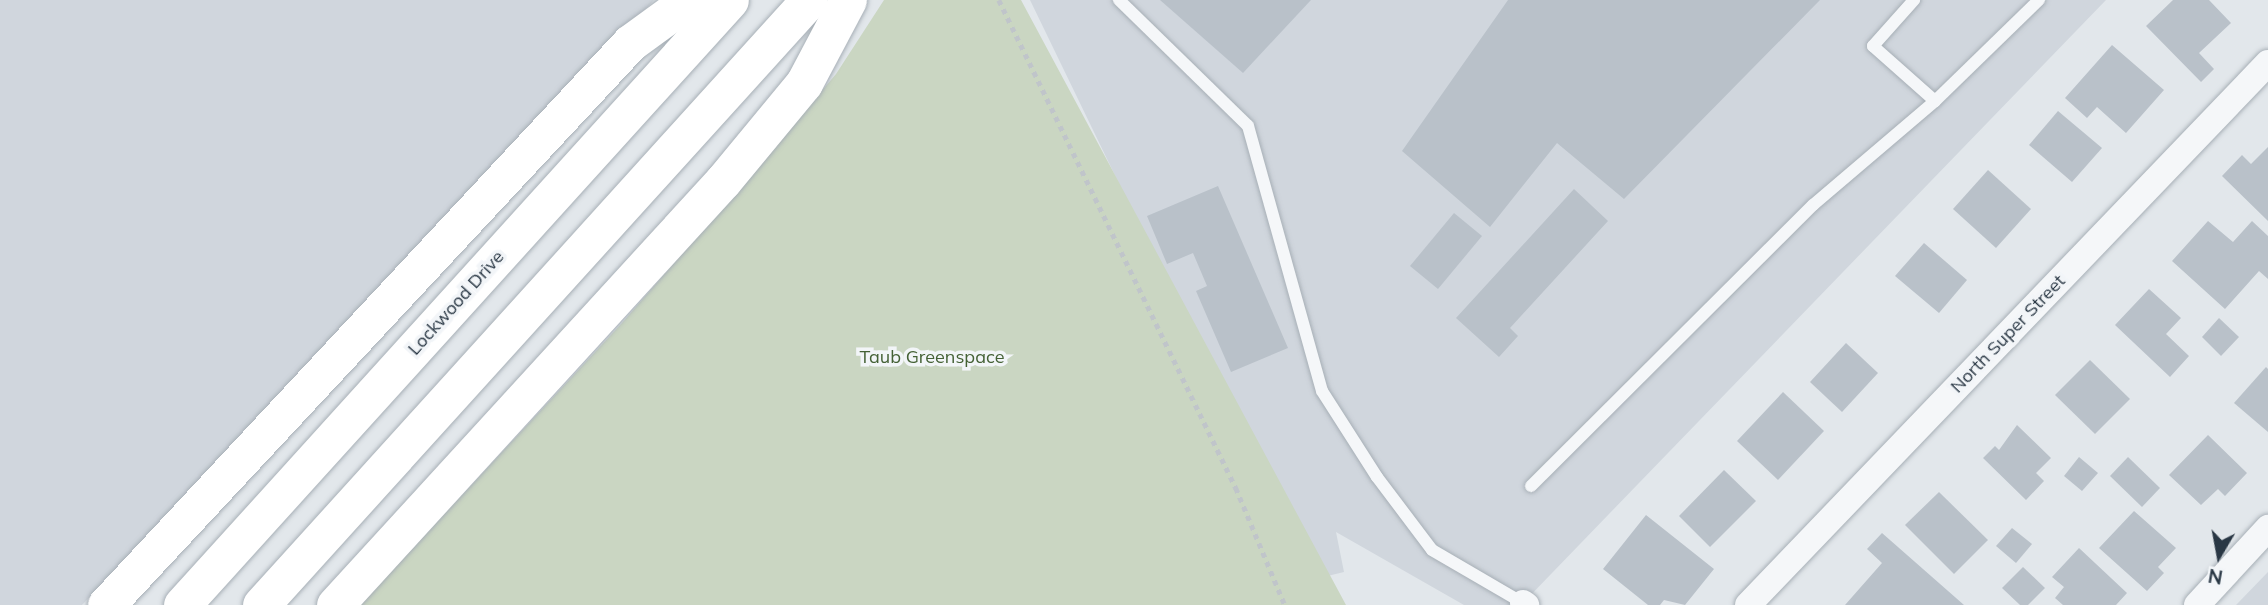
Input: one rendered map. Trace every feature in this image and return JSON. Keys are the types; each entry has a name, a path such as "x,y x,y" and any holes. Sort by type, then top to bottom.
{"main road":[{"path":"106,605 630,43 689,0"},
{"name":"Lockwood Drive","path":"182,605 730,0"},
{"path":"261,605 809,0"},
{"path":"335,605 723,181 804,83 848,0"}],"street":[{"name":"North Super Street","path":"1748,605 2268,63"},
{"path":"2197,605 2268,528"}],"lane":[{"path":"1119,0 1248,126 1322,391 1377,477 1432,550 1525,604"},
{"path":"1914,0 1873,46 1936,101"},
{"path":"1531,486 1813,205 1936,101 2039,0"}],"path":[{"path":"999,0 1236,488 1285,605"}],"shaded area":[{"path":"0,0 654,0 82,605 0,605"},
{"path":"1030,0 2106,0 1521,605 1464,605 1336,532 1344,572 1311,580"},
{"path":"2268,572 2268,605 2236,605"}],"green space":[{"name":"Taub Greenspace","path":"884,0 1021,0 1346,605 360,605 622,323 755,170 836,74"}],"building":[{"path":"1160,0 1311,0 1243,73"},
{"path":"1508,0 1820,0 1624,199 1557,143 1490,227 1402,151"},
{"path":"2173,0 2209,0 2231,23 2199,53 2214,69 2201,82 2146,26"},
{"path":"2112,45 2164,90 2126,133 2097,107 2087,118 2065,98"},
{"path":"2058,111 2102,148 2072,182 2029,145"},
{"path":"2268,147 2268,221 2222,176 2242,155 2251,164"},
{"path":"1988,170 2031,209 1996,248 1953,209"},
{"path":"1218,186 1288,348 1231,372 1196,291 1207,286 1193,253 1167,264 1147,216"},
{"path":"1574,189 1608,221 1510,328 1518,336 1499,357 1456,318"},
{"path":"1454,213 1482,236 1438,289 1410,266"},
{"path":"2208,221 2233,242 2252,221 2268,236 2268,279 2259,271 2225,309 2172,261"},
{"path":"1924,243 1967,280 1939,313 1895,276"},
{"path":"2149,289 2181,318 2166,334 2189,356 2170,377 2115,325"},
{"path":"2219,318 2239,337 2221,356 2202,337"},
{"path":"1846,343 1878,373 1842,412 1810,382"},
{"path":"2090,360 2130,399 2095,434 2055,395"},
{"path":"2266,367 2268,369 2268,432 2234,403"},
{"path":"1783,392 1824,431 1778,480 1737,441"},
{"path":"2017,425 2051,458 2036,473 2044,481 2026,500 1983,458 1995,446 1999,450"},
{"path":"2208,435 2247,473 2225,496 2218,489 2201,505 2169,475"},
{"path":"2079,457 2098,473 2082,491 2064,476"},
{"path":"2128,457 2160,488 2142,507 2110,476"},
{"path":"1724,470 1756,501 1710,547 1679,516"},
{"path":"1939,492 1988,540 1954,574 1905,525"},
{"path":"2134,511 2176,548 2158,567 2164,573 2147,591 2099,548"},
{"path":"1646,515 1714,569 1685,605 1664,600 1660,605 1648,605 1603,569"},
{"path":"2012,528 2032,544 2016,563 1996,546"},
{"path":"1882,533 1964,605 1845,605 1882,563 1867,549"},
{"path":"2079,548 2127,593 2116,605 2063,605 2055,598 2064,587 2052,577"},
{"path":"2023,567 2045,588 2028,605 2020,605 2002,588"}]}
